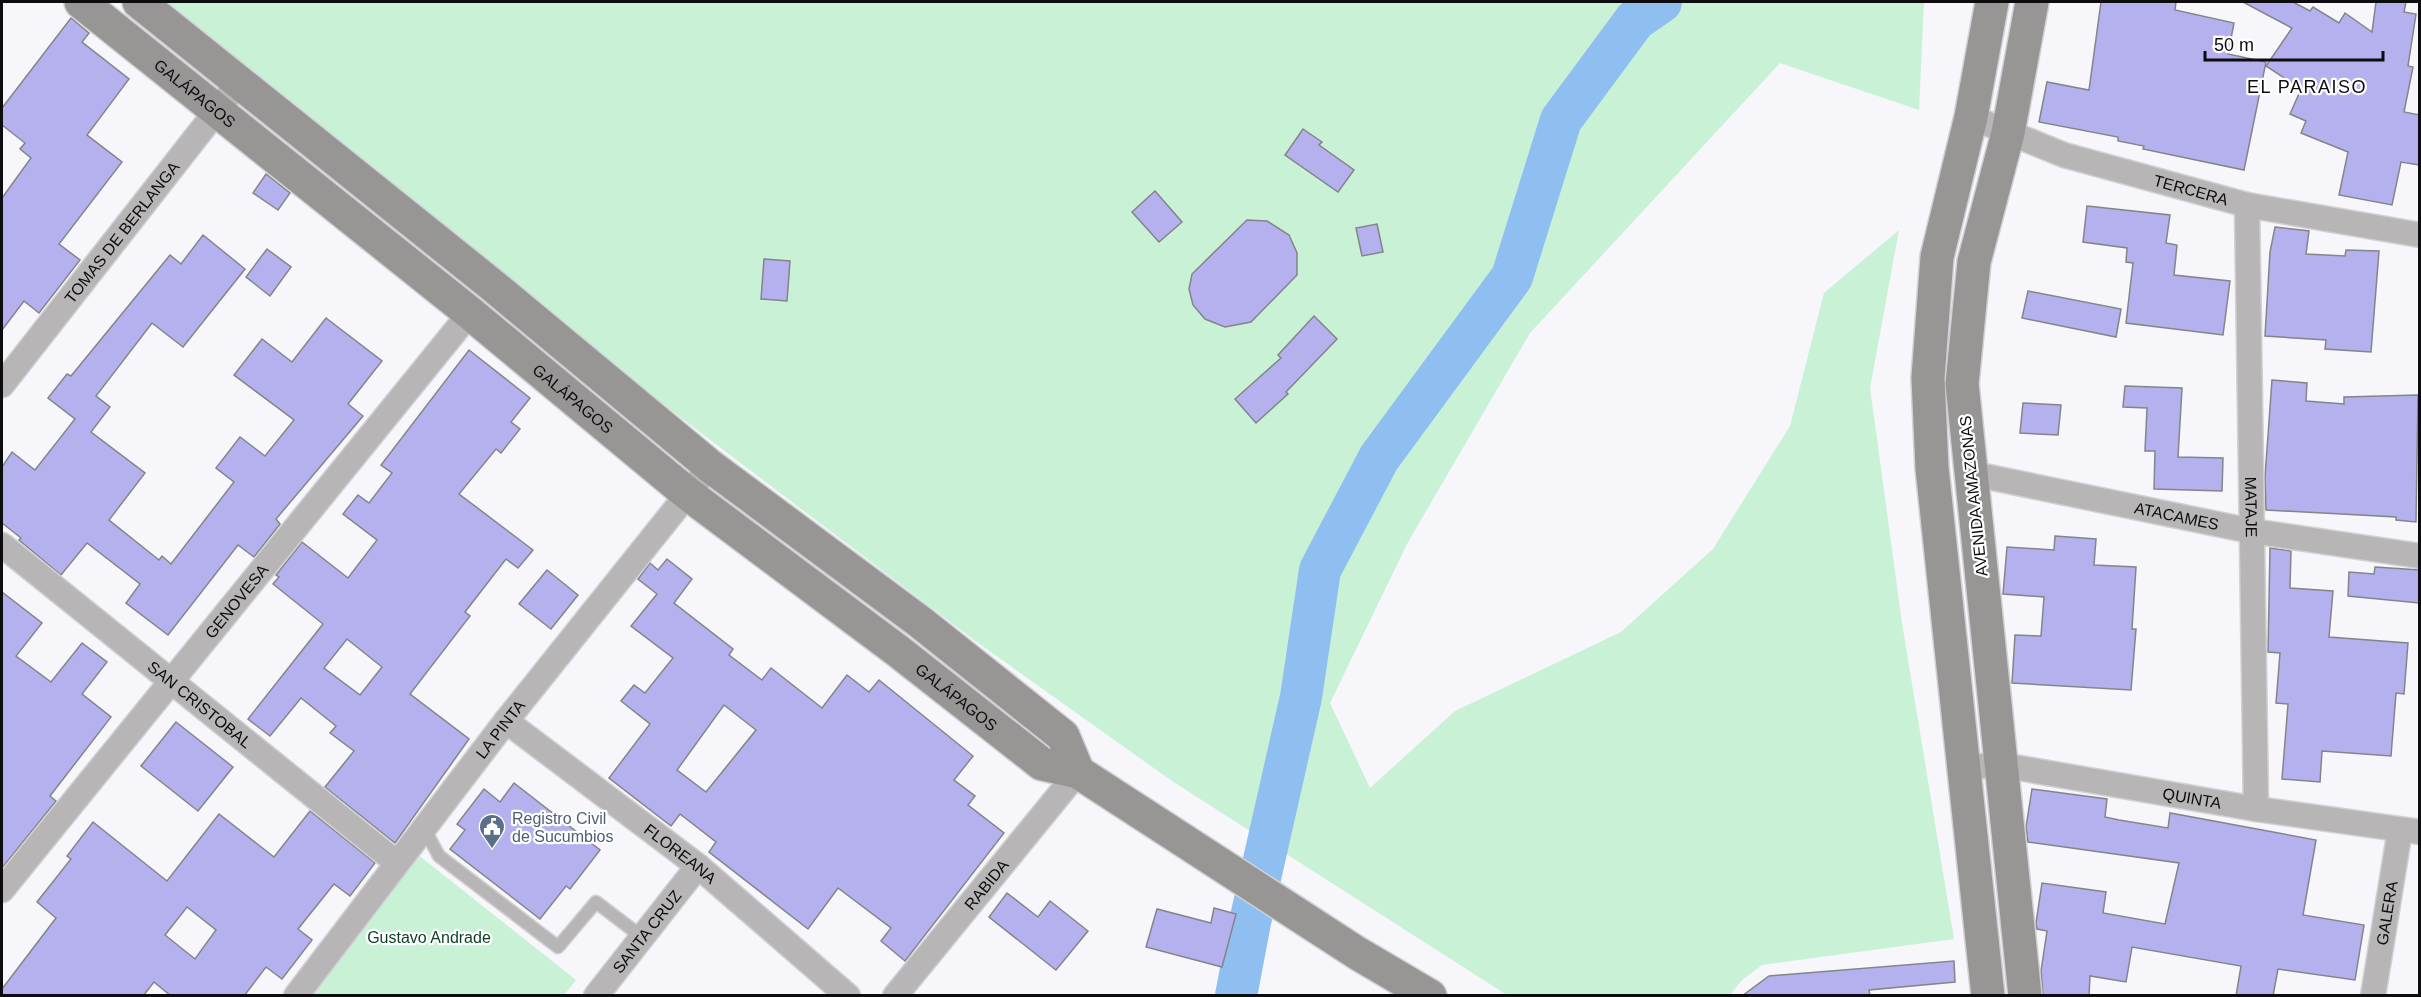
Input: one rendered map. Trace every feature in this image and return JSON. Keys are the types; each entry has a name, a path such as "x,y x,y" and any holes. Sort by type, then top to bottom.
{"street":[{"name":"GALÁPAGOS","path":"81,2 470,312 688,494 907,657 1042,764 1078,772 1349,947 1430,996"},
{"path":"139,2 492,285 710,466 964,656 1063,736 1078,772"},
{"path":"1988,996 1932,468 1928,378 1937,257 1971,117 1992,2"},
{"name":"AVENIDA AMAZONAS","path":"2025,996 1969,473 1962,384 1974,262 2008,133 2032,2"},
{"name":"TOMAS DE BERLANGA","path":"2,385 240,81"},
{"name":"TERCERA","path":"1971,117 2064,155 2247,205 2420,235"},
{"name":"MATAJE","path":"2247,205 2256,809"},
{"name":"GENOVESA","path":"2,890 470,312"},
{"name":"LA PINTA","path":"296,996 506,721 710,466"},
{"name":"ATACAMES","path":"1969,473 2251,531 2420,556"},
{"name":"SAN CRISTOBAL","path":"2,545 397,864"},
{"name":"FLOREANA","path":"506,721 698,866 848,996"},
{"name":"QUINTA","path":"1964,767 2002,765 2256,809 2410,831"},
{"name":"RABIDA","path":"895,996 1078,772"},
{"name":"GALERA","path":"2373,996 2410,831"},
{"name":"SANTA CRUZ","path":"596,996 698,866"}],"lane":[{"path":"424,828 439,856 558,947 596,902 642,937"}],"green space":[{"path":"133,2 1924,2 1919,110 1780,63 1530,333 1408,542 1330,703 1370,788 1455,711 1621,632 1713,549 1790,426 1824,293 1899,230 1870,388 1902,623 1954,939 1762,965 1742,980 1730,995 1507,995 1172,781 974,640"},
{"name":"Gustavo Andrade","path":"417,854 576,980 564,995 307,996"}],"building":[{"path":"2101,2 2176,2 2175,10 2234,23 2228,54 2266,62 2244,170 2143,149 2144,146 2118,141 2118,137 2039,122 2047,82 2089,90"},
{"path":"2243,2 2293,2 2310,11 2313,7 2339,23 2345,13 2372,32 2376,2 2406,2 2404,12 2416,14 2408,66 2413,67 2404,112 2420,115 2420,165 2401,162 2392,205 2339,195 2348,152 2301,133 2306,121 2290,114 2301,89 2266,66 2292,28"},
{"path":"71,18 89,33 82,42 129,79 87,135 122,162 59,244 80,260 39,313 24,301 2,330 2,198 31,158 20,149 25,143 2,125 2,108"},
{"path":"1303,129 1322,142 1319,145 1354,170 1338,192 1285,155"},
{"path":"266,174 290,193 278,210 253,193"},
{"path":"1155,191 1182,222 1159,242 1132,212"},
{"path":"2087,206 2170,215 2166,243 2177,245 2174,275 2230,281 2223,335 2126,323 2133,263 2126,262 2127,248 2083,242"},
{"path":"1247,220 1267,221 1289,235 1297,253 1297,275 1251,322 1225,327 1205,319 1193,305 1189,289 1192,274"},
{"path":"1377,224 1383,252 1362,256 1356,228"},
{"path":"2275,227 2309,231 2306,254 2345,256 2346,250 2379,251 2371,352 2325,349 2326,340 2265,336 2270,252"},
{"path":"203,235 245,269 183,347 152,323 96,396 110,407 91,432 145,473 109,520 159,560 162,556 171,564 234,482 216,468 240,437 265,456 294,420 234,375 262,339 292,362 326,318 382,361 348,404 363,416 276,519 280,524 254,557 238,545 168,635 126,603 140,584 87,543 61,575 2,523 2,467 12,452 35,470 75,419 48,398 67,374 71,376 170,255 181,264"},
{"path":"267,249 291,267 270,296 246,277"},
{"path":"764,259 790,261 787,301 761,299"},
{"path":"2028,291 2121,309 2116,337 2022,318"},
{"path":"1314,316 1337,339 1286,392 1288,394 1256,423 1235,399 1281,358 1278,355"},
{"path":"469,350 530,398 511,422 520,429 501,453 496,449 459,494 533,550 518,568 506,559 465,612 470,616 410,694 469,739 395,843 325,787 354,751 330,733 336,726 301,698 270,736 248,719 323,624 273,584 279,577 276,575 302,542 348,578 377,540 343,514 358,495 369,503 392,473 381,465","holes":["347,639 382,667 360,695 324,668"]},
{"path":"2272,380 2307,383 2306,401 2344,404 2344,397 2418,395 2416,522 2396,520 2396,517 2266,510 2265,477"},
{"path":"2125,386 2182,388 2178,457 2223,458 2222,491 2154,489 2155,451 2145,451 2147,408 2123,407"},
{"path":"2023,403 2061,405 2058,435 2020,433"},
{"path":"2055,536 2096,539 2094,565 2136,567 2132,629 2136,629 2131,690 2012,683 2015,635 2041,636 2044,597 2003,594 2007,547 2054,550"},
{"path":"2270,548 2291,551 2290,588 2333,591 2329,637 2408,643 2404,694 2396,693 2391,756 2322,751 2320,782 2282,779 2288,704 2276,703 2280,653 2268,652"},
{"path":"667,559 692,579 674,603 733,649 729,655 762,680 771,668 822,708 847,675 869,692 879,680 973,756 954,780 975,796 968,805 1004,833 905,961 881,941 891,928 838,888 808,929 709,852 716,842 680,814 671,826 609,778 650,724 621,701 634,685 645,693 673,658 631,626 657,594 638,579 650,563 658,570","holes":["724,705 756,730 706,792 677,770"]},
{"path":"2375,567 2420,570 2419,603 2348,596 2349,572 2374,574"},
{"path":"547,570 578,595 551,629 519,604"},
{"path":"2,592 42,623 16,656 51,682 82,643 107,662 82,694 111,717 50,796 56,801 2,868"},
{"path":"176,722 233,767 198,811 141,766"},
{"path":"514,783 600,850 570,889 566,886 540,919 450,849 465,830 457,824 484,789 500,802"},
{"path":"2032,789 2107,799 2105,817 2119,820 2168,828 2170,813 2316,840 2303,915 2364,925 2355,980 2278,969 2273,996 2236,996 2241,966 2132,947 2126,982 2090,976 2089,996 2043,996 2041,971 2047,931 2037,929 2036,923 2042,883 2106,892 2103,913 2165,924 2179,863 2028,842 2026,827"},
{"path":"310,811 375,863 350,896 334,884 298,929 312,940 282,979 266,967 244,996 171,996 154,982 143,996 2,996 2,989 56,918 37,902 71,859 67,856 93,822 167,881 219,814 274,857","holes":["187,907 216,930 195,959 165,935"]},
{"path":"1007,893 1038,917 1050,901 1088,931 1056,970 989,917"},
{"path":"1214,908 1236,914 1222,967 1146,947 1157,909 1211,923"},
{"path":"1954,961 1955,982 1869,990 1870,996 1742,996 1769,976"}],"waterway":[{"path":"1236,996 1250,922 1301,697 1320,570 1379,458 1512,277 1561,120 1635,20 1661,2"}],"place":[{"name":"Registro Civil de Sucumbios","path":"492,850"}],"district":[{"name":"EL PARAISO","path":"2307,87"}]}
